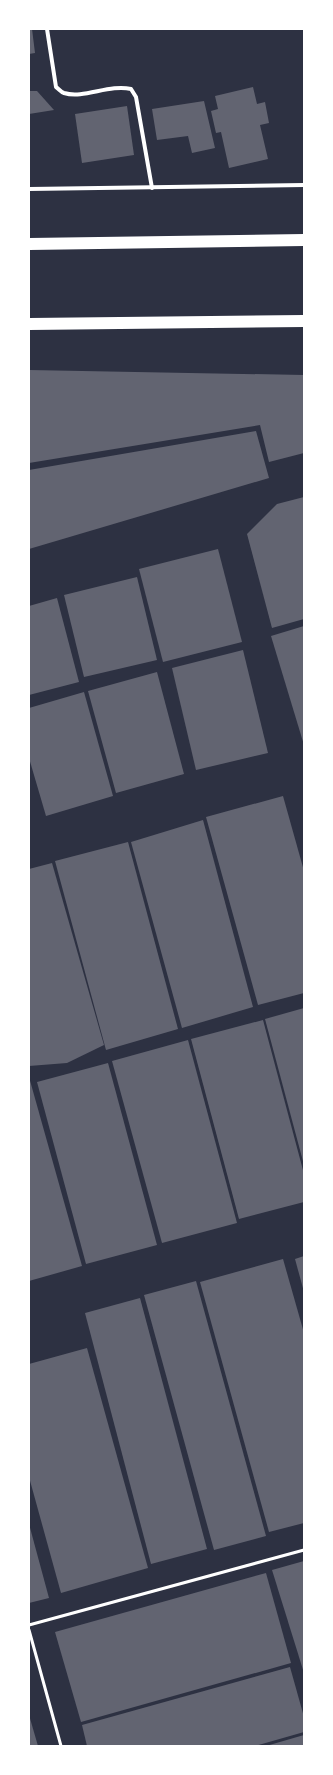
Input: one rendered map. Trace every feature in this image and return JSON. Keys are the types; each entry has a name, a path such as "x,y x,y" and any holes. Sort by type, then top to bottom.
{"highway":[{"path":"29,244 304,240"},
{"path":"29,324 304,320"}],"street":[{"path":"47,29 56,87 62,93 74,94 122,87 131,89 136,97 152,188"},
{"path":"29,189 304,185"}],"lane":[{"path":"29,1625 304,1550"},
{"path":"29,1630 61,1746"}],"building":[{"path":"29,29 32,29 35,53 29,54"},
{"path":"253,87 257,104 265,102 269,123 260,125 268,159 229,168 221,132 216,133 211,111 218,109 215,96"},
{"path":"29,91 37,91 54,110 29,114"},
{"path":"204,101 215,148 192,153 188,136 157,140 152,109"},
{"path":"127,106 134,155 82,163 75,114"},
{"path":"29,370 304,375 304,453 269,462 260,425 29,463"},
{"path":"256,431 269,478 29,549 29,470"},
{"path":"304,497 304,619 272,628 247,534 277,504"},
{"path":"218,549 242,642 163,662 139,569"},
{"path":"137,577 157,660 84,677 64,595"},
{"path":"57,598 79,682 29,695 29,606"},
{"path":"304,626 304,745 271,636"},
{"path":"243,650 268,753 196,770 172,668"},
{"path":"157,672 184,774 116,793 88,691"},
{"path":"84,692 113,796 46,816 29,758 29,708"},
{"path":"283,796 304,871 304,993 258,1005 206,817"},
{"path":"203,820 253,1007 182,1028 131,842"},
{"path":"128,842 178,1029 106,1050 55,861"},
{"path":"52,863 104,1045 67,1063 29,1066 29,869"},
{"path":"304,1008 304,1165 265,1019"},
{"path":"263,1020 304,1174 304,1202 239,1219 191,1039"},
{"path":"188,1040 237,1223 162,1243 112,1061"},
{"path":"108,1063 157,1245 86,1264 37,1082"},
{"path":"29,1077 82,1266 29,1281"},
{"path":"304,1256 304,1292 295,1259"},
{"path":"283,1259 304,1333 304,1523 269,1532 200,1282"},
{"path":"196,1281 266,1536 214,1550 144,1295"},
{"path":"140,1298 207,1549 151,1564 85,1313"},
{"path":"87,1348 148,1568 61,1593 29,1477 29,1364"},
{"path":"29,1524 49,1598 29,1603"},
{"path":"304,1561 304,1673 272,1570"},
{"path":"266,1573 291,1663 81,1722 55,1632"},
{"path":"290,1667 304,1717 304,1732 255,1746 87,1746 82,1725"},
{"path":"29,1715 38,1746 29,1746"},
{"path":"304,1735 304,1746 266,1746"}]}
